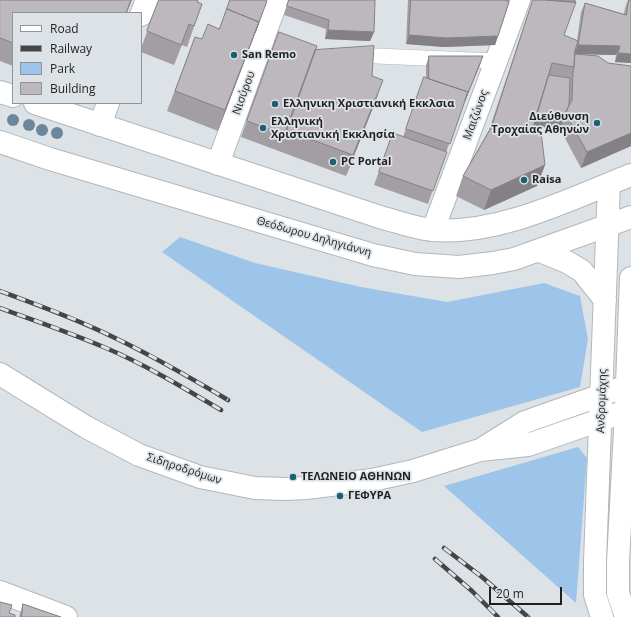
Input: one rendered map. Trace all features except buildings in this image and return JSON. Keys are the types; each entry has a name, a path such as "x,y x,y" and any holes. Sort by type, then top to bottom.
{"main road":[{"path":"142,12 147,0"},
{"name":"Νισύρου","path":"218,164 277,0"},
{"name":"Μαιζώνος","path":"433,230 519,0"},
{"path":"0,92 12,96"},
{"path":"37,104 383,218 433,230 489,226 516,219 631,175"},
{"path":"100,125 108,104"},
{"name":"Θεόδωρου Δηληγιάννη","path":"0,142 58,161 366,253 415,264 459,267 514,259 540,251 631,217"},
{"name":"Ανδρομάχης","path":"602,617 595,595 609,184"},
{"path":"540,251 568,262 582,271 605,300"},
{"path":"626,617 618,593 618,562 627,469 626,411 631,278"},
{"name":"Σιδηροδρόμων","path":"0,374 86,427 139,455 200,477 248,487 294,488 332,486 372,480 413,471 480,450 528,445 626,411"},
{"name":"Σιδηροδρόμων","path":"480,450 525,422 627,386"},
{"path":"0,592 65,617"}],"lane":[{"path":"350,55 496,61"}],"green space":[{"path":"180,237 255,263 361,287 447,302 544,283 580,296 588,339 580,387 422,432 162,252"},
{"path":"578,447 587,458 576,603 444,486"}],"railway":[{"path":"0,291 57,312 99,330 157,359 228,400"},
{"path":"0,308 106,348 165,377 221,410"},
{"path":"444,548 482,577 528,617"},
{"path":"435,559 472,591 498,617"}],"place":[{"name":"San Remo","path":"234,55"},
{"name":"Ελληνικη Χριστιανική Εκκλσια","path":"275,104"},
{"name":"Διεύθυνση Τροχαίας Αθηνών","path":"597,123"},
{"name":"Ελληνική Χριστιανική Εκκλησία","path":"263,128"},
{"name":"PC Portal","path":"333,162"},
{"name":"Raisa","path":"524,180"},
{"name":"ΤΕΛΩΝΕΙΟ ΑΘΗΝΩΝ","path":"293,477"},
{"name":"ΓΕΦΥΡΑ","path":"340,496"}]}
